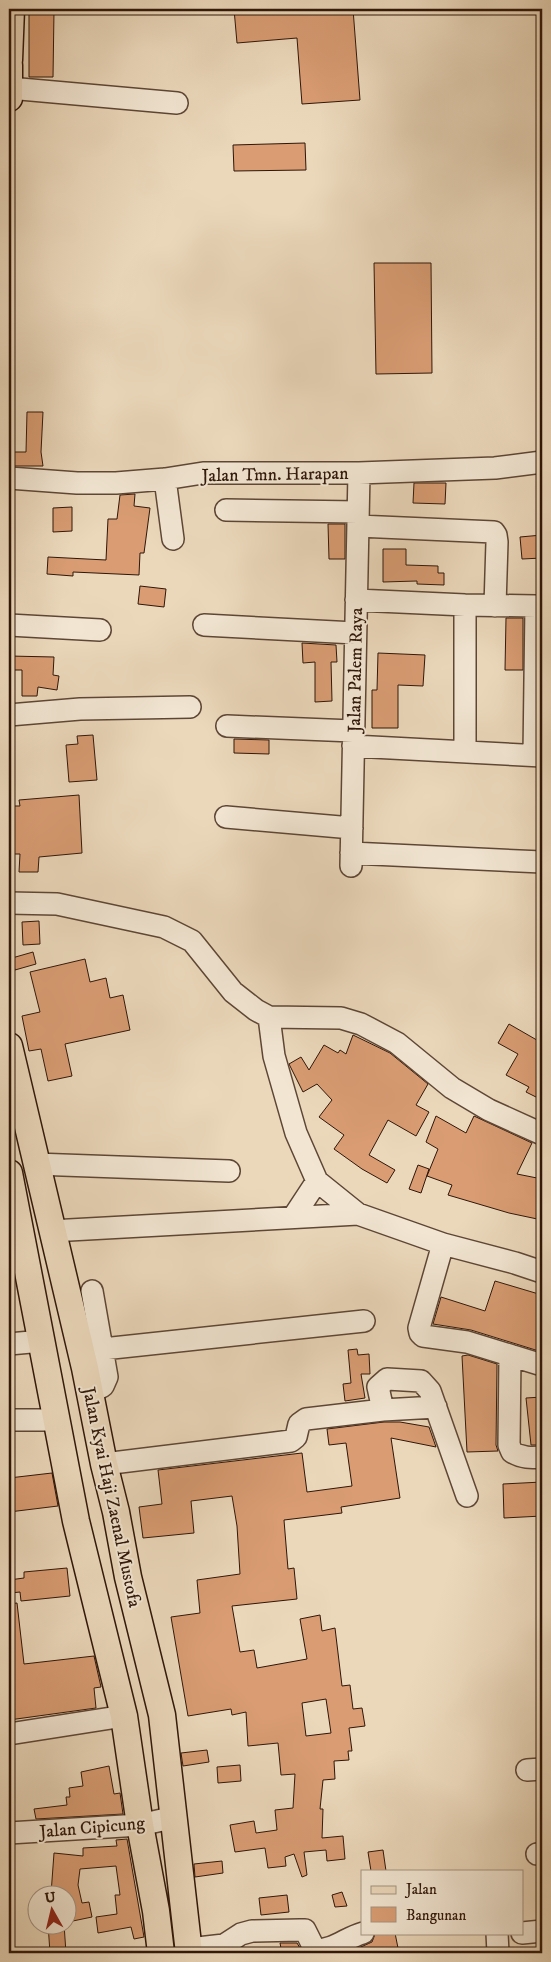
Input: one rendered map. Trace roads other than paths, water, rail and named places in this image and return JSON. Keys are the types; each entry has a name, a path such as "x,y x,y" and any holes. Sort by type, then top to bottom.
{"main road":[{"path":"9,60 11,9"},
{"path":"9,65 9,98"},
{"name":"Jalan Kyai Haji Zaenal Mustofa","path":"10,1054 52,1231 93,1359 104,1464 116,1512 128,1577 162,1715 189,1951"},
{"path":"9,1173 16,1244 42,1341 76,1521 124,1716 140,1825 156,1911 161,1953"},
{"path":"76,1521 116,1512"}],"street":[{"path":"9,88 177,103"},
{"name":"Jalan Tmn. Harapan","path":"9,478 95,484 203,474 359,473 495,468 542,462"},
{"name":"Jalan Palem Raya","path":"359,473 351,860 542,862"},
{"path":"165,479 173,538"},
{"path":"226,510 358,519 494,532 497,542 495,606"},
{"path":"227,726 465,751 538,756 536,606 356,600"},
{"path":"465,605 465,751"},
{"path":"9,625 100,630"},
{"path":"204,626 355,633"},
{"path":"9,715 80,709 190,707"},
{"path":"226,816 352,828"},
{"path":"9,903 57,904 164,927 192,941 233,992 256,1010 269,1017 341,1018 361,1024 397,1043 452,1088 489,1110 542,1134"},
{"path":"269,1017 274,1056 296,1133 317,1180 358,1214 443,1244 542,1272"},
{"path":"35,1164 229,1171"},
{"path":"294,1216 317,1180"},
{"path":"52,1231 294,1216 358,1214"},
{"path":"443,1244 419,1328 420,1333 423,1336 467,1342 542,1365"},
{"path":"92,1291 93,1359 364,1321"},
{"path":"9,1344 42,1341"},
{"path":"510,1355 509,1445 512,1452 518,1456 526,1458 542,1457"},
{"path":"383,1410 378,1387 387,1378 421,1381 430,1391 467,1496"},
{"path":"104,1464 291,1441 296,1438 299,1424 306,1419 383,1410 436,1407"},
{"path":"9,1420 57,1420"},
{"path":"9,1734 124,1716"},
{"name":"Jalan Cipicung","path":"9,1834 140,1825 175,1817"},
{"path":"189,1951 224,1945 241,1934 252,1931 305,1930 316,1950 327,1950 361,1934"},
{"path":"524,1933 542,1931"},
{"path":"498,1934 498,1953"}]}
